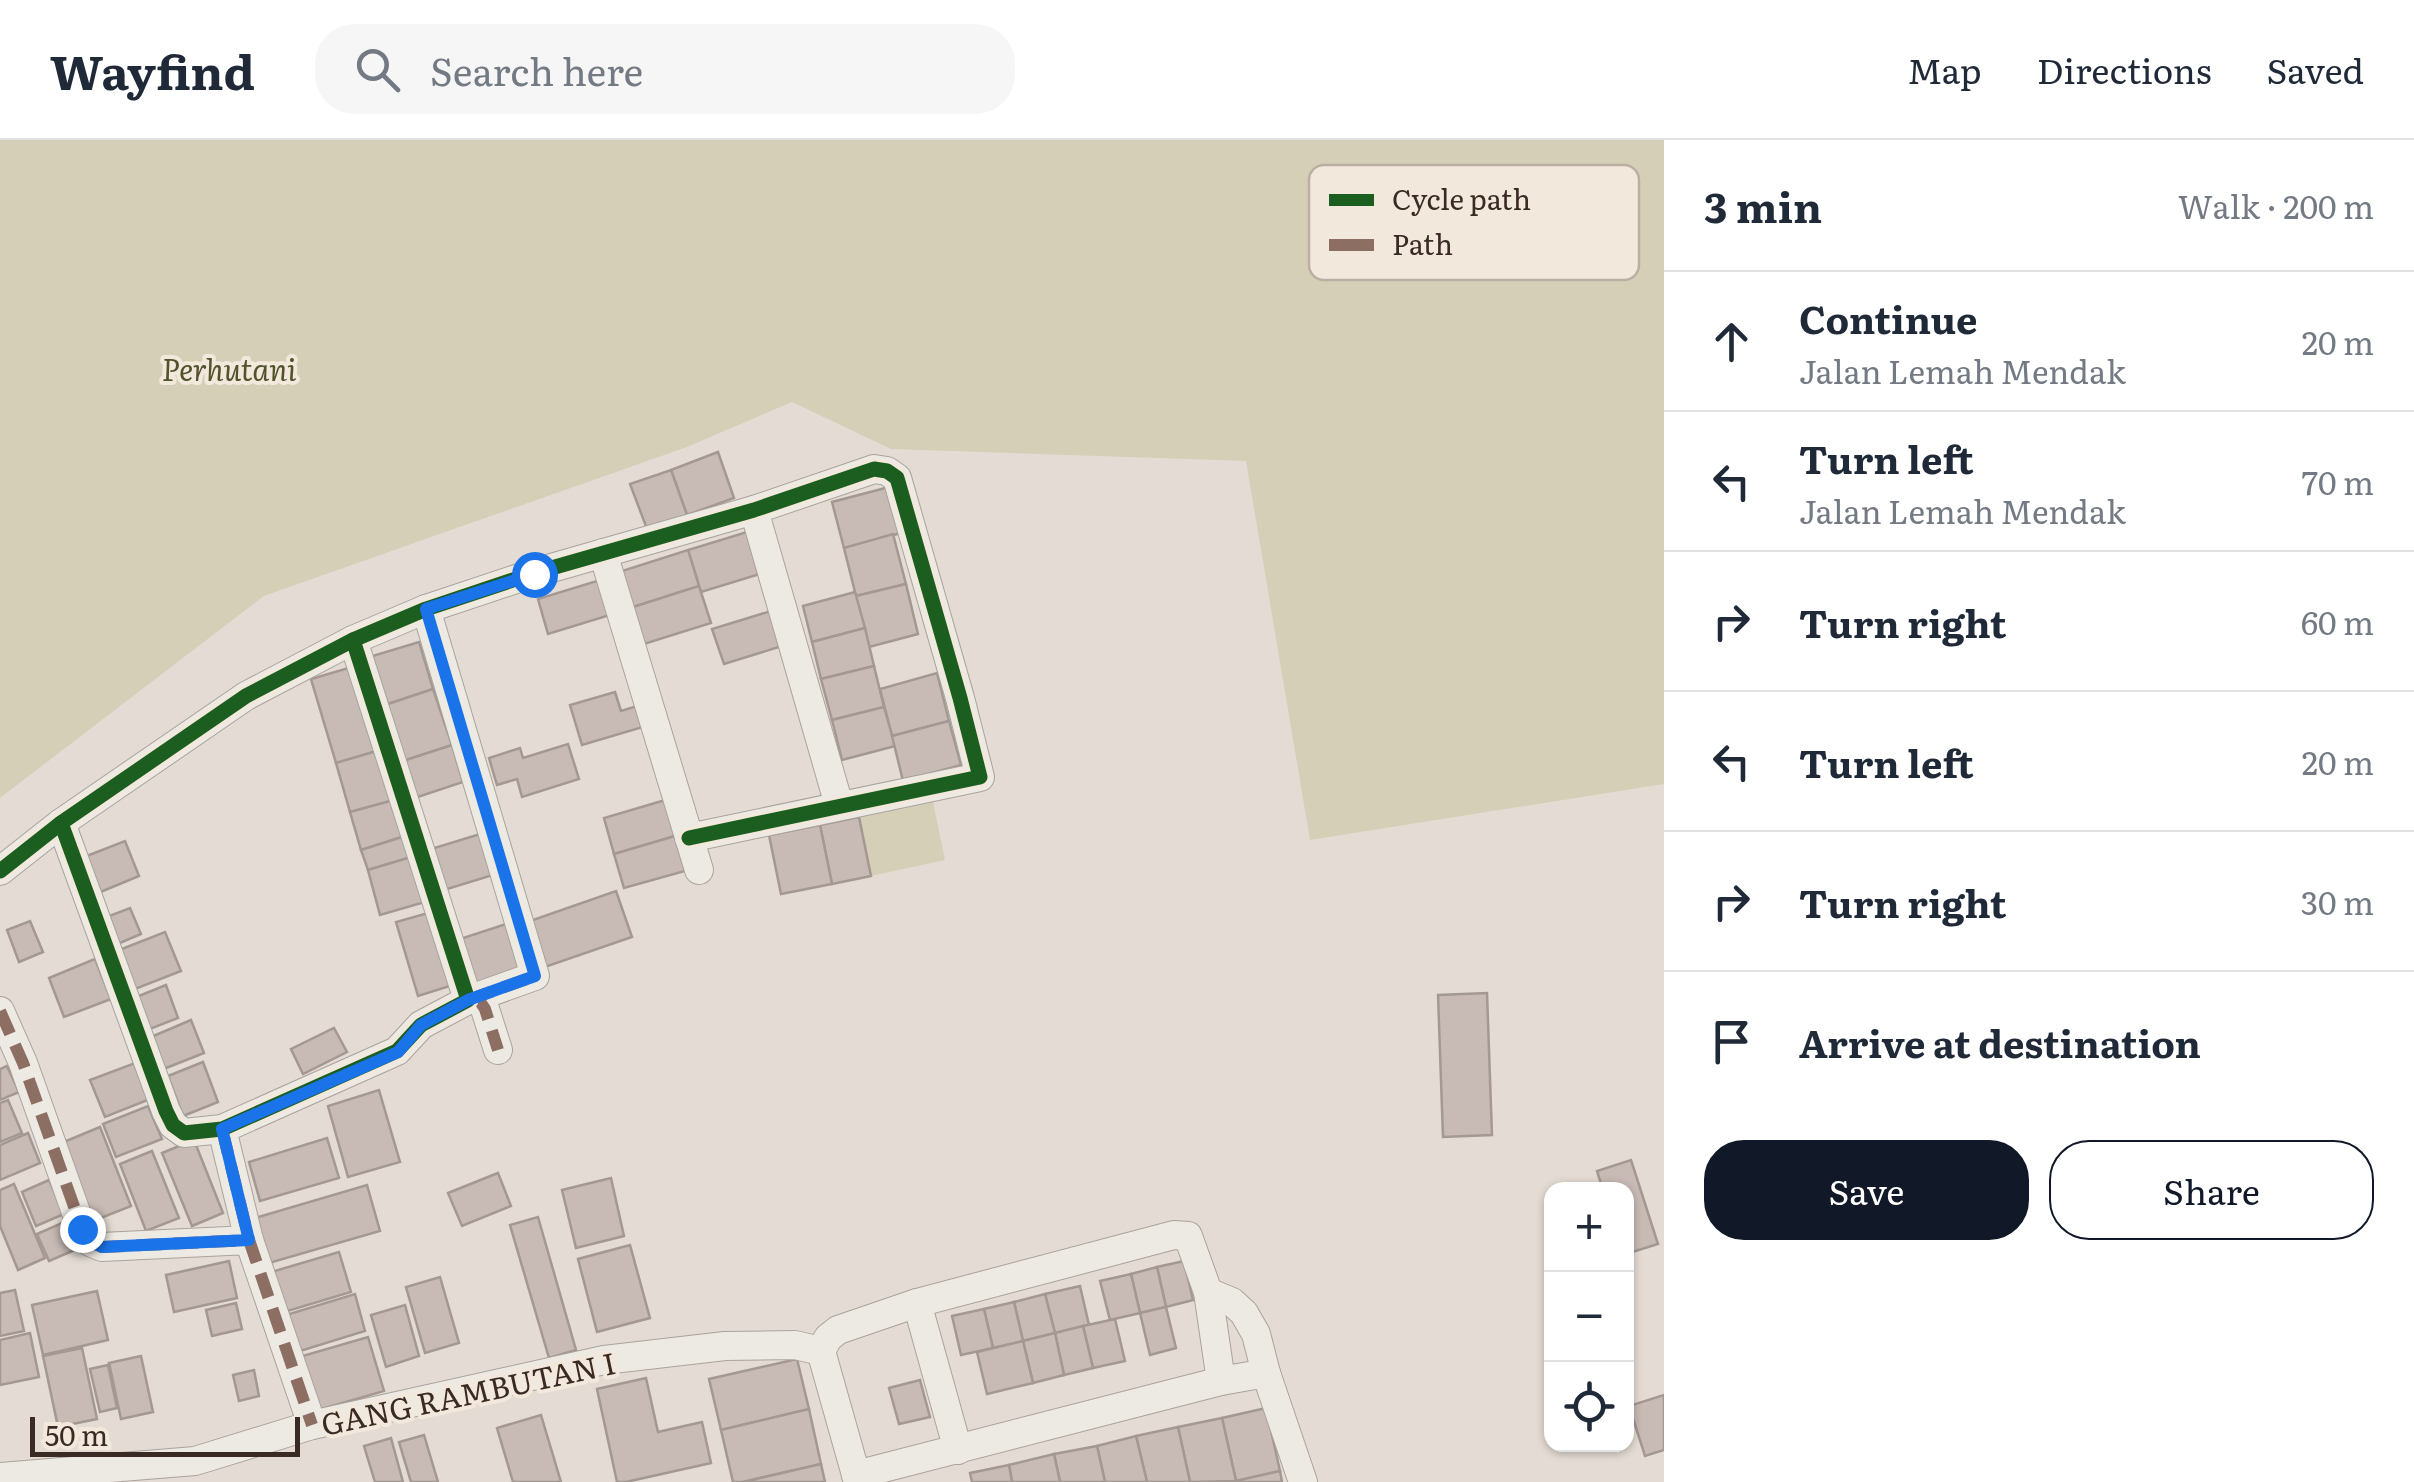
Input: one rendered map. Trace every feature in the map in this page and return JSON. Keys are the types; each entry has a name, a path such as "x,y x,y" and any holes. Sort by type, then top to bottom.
{"street":[{"path":"0,871 61,823 246,696 353,640 426,609 874,470 887,471 897,478 980,778 689,838"},
{"path":"754,510 839,805"},
{"path":"603,553 699,870"},
{"path":"61,823 173,1125 184,1133 222,1129 398,1052 421,1025 472,999 535,976 426,609"},
{"path":"353,640 472,999 485,1009 498,1050"},
{"path":"0,1012 90,1242 102,1247 249,1240"},
{"path":"222,1129 249,1240 312,1425"},
{"path":"1221,1381 1208,1292 1191,1242 1182,1234 918,1303 838,1330 821,1351 857,1478 1221,1381 1266,1373"},
{"path":"1208,1292 1232,1302 1256,1334 1302,1482"},
{"path":"918,1303 958,1450"},
{"name":"GANG RAMBUTAN I","path":"1,1472 198,1472 312,1425 604,1360 726,1346 794,1346 821,1351"}],"green space":[{"name":"Perhutani","path":"0,140 1664,140 1664,784 1310,840 1246,461 891,449 792,402 687,447 264,596 0,798"},
{"path":"933,802 945,860 871,876 859,817"}],"building":[{"path":"718,452 734,498 687,515 671,470"},
{"path":"671,470 687,515 647,529 630,484"},
{"path":"889,487 901,533 844,548 832,502"},
{"path":"747,532 760,574 701,592 688,550"},
{"path":"893,534 906,584 856,596 844,548"},
{"path":"688,550 699,586 633,607 622,571"},
{"path":"600,580 610,615 548,634 538,599"},
{"path":"906,584 918,634 869,647 856,596"},
{"path":"699,586 711,623 644,644 633,607"},
{"path":"855,592 865,628 812,642 803,606"},
{"path":"771,611 782,646 724,664 712,629"},
{"path":"865,628 874,666 821,679 812,642"},
{"path":"419,642 433,689 385,705 369,657"},
{"path":"355,666 380,750 336,763 311,679"},
{"path":"874,666 884,707 832,720 821,679"},
{"path":"937,673 949,721 892,736 880,689"},
{"path":"433,689 452,745 403,761 385,705"},
{"path":"615,692 621,711 637,706 643,727 582,745 570,705"},
{"path":"884,707 895,746 842,760 832,720"},
{"path":"949,721 961,765 903,781 892,736"},
{"path":"568,744 579,779 522,797 517,779 497,785 489,758 520,748 523,758"},
{"path":"452,745 463,782 415,798 403,761"},
{"path":"380,750 394,800 350,812 336,763"},
{"path":"394,800 405,836 361,850 350,812"},
{"path":"665,800 675,836 614,854 604,818"},
{"path":"859,817 871,876 832,884 820,825"},
{"path":"820,825 832,884 781,894 769,835"},
{"path":"480,834 493,875 444,890 431,849"},
{"path":"405,836 411,857 368,870 361,850"},
{"path":"675,836 685,871 624,888 614,854"},
{"path":"125,841 139,876 98,893 84,857"},
{"path":"411,857 425,902 380,915 368,870"},
{"path":"616,891 632,937 545,967 530,921"},
{"path":"130,908 141,934 115,945 104,918"},
{"path":"428,913 450,986 418,996 396,922"},
{"path":"30,921 43,952 19,962 7,930"},
{"path":"509,923 525,974 476,990 460,939"},
{"path":"165,932 181,971 130,991 114,952"},
{"path":"95,959 111,999 64,1017 49,978"},
{"path":"166,985 178,1018 142,1032 129,1000"},
{"path":"1487,993 1492,1135 1443,1137 1438,995"},
{"path":"191,1020 204,1053 156,1072 144,1040"},
{"path":"334,1028 347,1052 303,1074 291,1049"},
{"path":"203,1062 218,1102 183,1116 168,1076"},
{"path":"135,1063 150,1099 105,1117 90,1080"},
{"path":"7,1066 19,1092 0,1100 0,1069"},
{"path":"379,1090 400,1162 348,1177 328,1106"},
{"path":"8,1100 22,1133 0,1142 0,1103"},
{"path":"148,1106 162,1139 116,1157 103,1124"},
{"path":"100,1127 131,1206 91,1222 59,1144"},
{"path":"28,1133 40,1163 0,1180 0,1145"},
{"path":"327,1138 339,1178 260,1201 249,1162"},
{"path":"194,1140 223,1213 192,1226 162,1153"},
{"path":"152,1151 179,1218 146,1231 120,1164"},
{"path":"1631,1160 1658,1244 1634,1252 1634,1182 1600,1182 1597,1171"},
{"path":"498,1173 511,1206 462,1226 448,1193"},
{"path":"611,1178 624,1236 576,1248 562,1190"},
{"path":"49,1180 64,1214 36,1226 22,1192"},
{"path":"14,1184 45,1258 18,1270 0,1226 0,1190"},
{"path":"367,1185 380,1231 269,1263 255,1218"},
{"path":"538,1217 576,1350 549,1358 510,1225"},
{"path":"67,1221 79,1248 49,1261 37,1234"},
{"path":"630,1245 650,1318 597,1332 578,1259"},
{"path":"339,1252 351,1292 281,1313 268,1273"},
{"path":"229,1261 237,1298 174,1312 166,1275"},
{"path":"1184,1261 1193,1300 1166,1307 1157,1267"},
{"path":"1157,1267 1166,1307 1140,1313 1131,1274"},
{"path":"1131,1274 1140,1313 1110,1320 1100,1281"},
{"path":"440,1277 459,1343 425,1353 406,1287"},
{"path":"1080,1286 1089,1325 1055,1333 1045,1294"},
{"path":"15,1290 24,1331 0,1336 0,1293"},
{"path":"97,1291 108,1340 43,1355 32,1305"},
{"path":"355,1294 365,1331 297,1352 286,1315"},
{"path":"1045,1294 1055,1333 1023,1341 1014,1302"},
{"path":"1014,1302 1023,1341 993,1348 984,1309"},
{"path":"236,1303 242,1329 212,1336 206,1310"},
{"path":"405,1305 419,1356 386,1367 371,1315"},
{"path":"1166,1307 1176,1348 1150,1355 1140,1313"},
{"path":"984,1309 993,1348 961,1355 952,1316"},
{"path":"1115,1319 1125,1361 1093,1368 1083,1326"},
{"path":"1083,1326 1093,1368 1064,1375 1055,1333"},
{"path":"30,1333 39,1377 0,1385 0,1340"},
{"path":"1055,1333 1064,1375 1033,1383 1023,1341"},
{"path":"368,1337 384,1391 315,1411 299,1357"},
{"path":"1023,1341 1033,1383 987,1394 977,1352"},
{"path":"82,1348 97,1419 58,1427 43,1356"},
{"path":"141,1356 153,1412 121,1419 109,1363"},
{"path":"797,1359 809,1409 721,1430 709,1379"},
{"path":"108,1365 117,1408 100,1412 90,1369"},
{"path":"254,1370 259,1396 239,1401 233,1375"},
{"path":"646,1378 658,1432 702,1422 711,1463 617,1482 597,1389"},
{"path":"920,1380 930,1417 899,1424 889,1388"},
{"path":"1664,1395 1664,1450 1645,1456 1634,1422 1634,1404"},
{"path":"1266,1408 1280,1471 1236,1481 1222,1418"},
{"path":"809,1409 821,1464 733,1482 721,1430"},
{"path":"541,1415 561,1482 513,1482 497,1428"},
{"path":"1222,1418 1236,1481 1190,1482 1178,1427"},
{"path":"1178,1427 1190,1482 1147,1482 1136,1436"},
{"path":"424,1435 438,1482 411,1482 399,1442"},
{"path":"1136,1436 1147,1482 1105,1482 1097,1446"},
{"path":"391,1438 403,1482 375,1482 364,1446"},
{"path":"1097,1446 1105,1482 1060,1482 1054,1454"},
{"path":"1054,1454 1060,1482 1012,1482 1009,1465"},
{"path":"821,1464 825,1482 743,1482"},
{"path":"1009,1465 1012,1482 972,1482 970,1473"},
{"path":"1280,1471 1282,1482 1236,1482 1236,1481"}],"marked path":[{"path":"468,1000 535,976"},
{"path":"477,997 485,1009 498,1050"},
{"path":"0,1011 90,1242 102,1247 249,1240 312,1425"},
{"path":"222,1129 249,1240"}],"cycle path":[{"path":"0,871 61,823 246,696 353,640 426,609 534,573 754,510 874,469 887,471 897,478 980,777 689,838"},
{"path":"61,823 166,1111 173,1125 184,1133 222,1129 397,1051 421,1025 468,1000 353,640"}],"route":[{"path":"82,1229 90,1242 102,1247 249,1240 222,1129 398,1052 421,1025 468,1000 535,976 426,609 534,574"}]}
